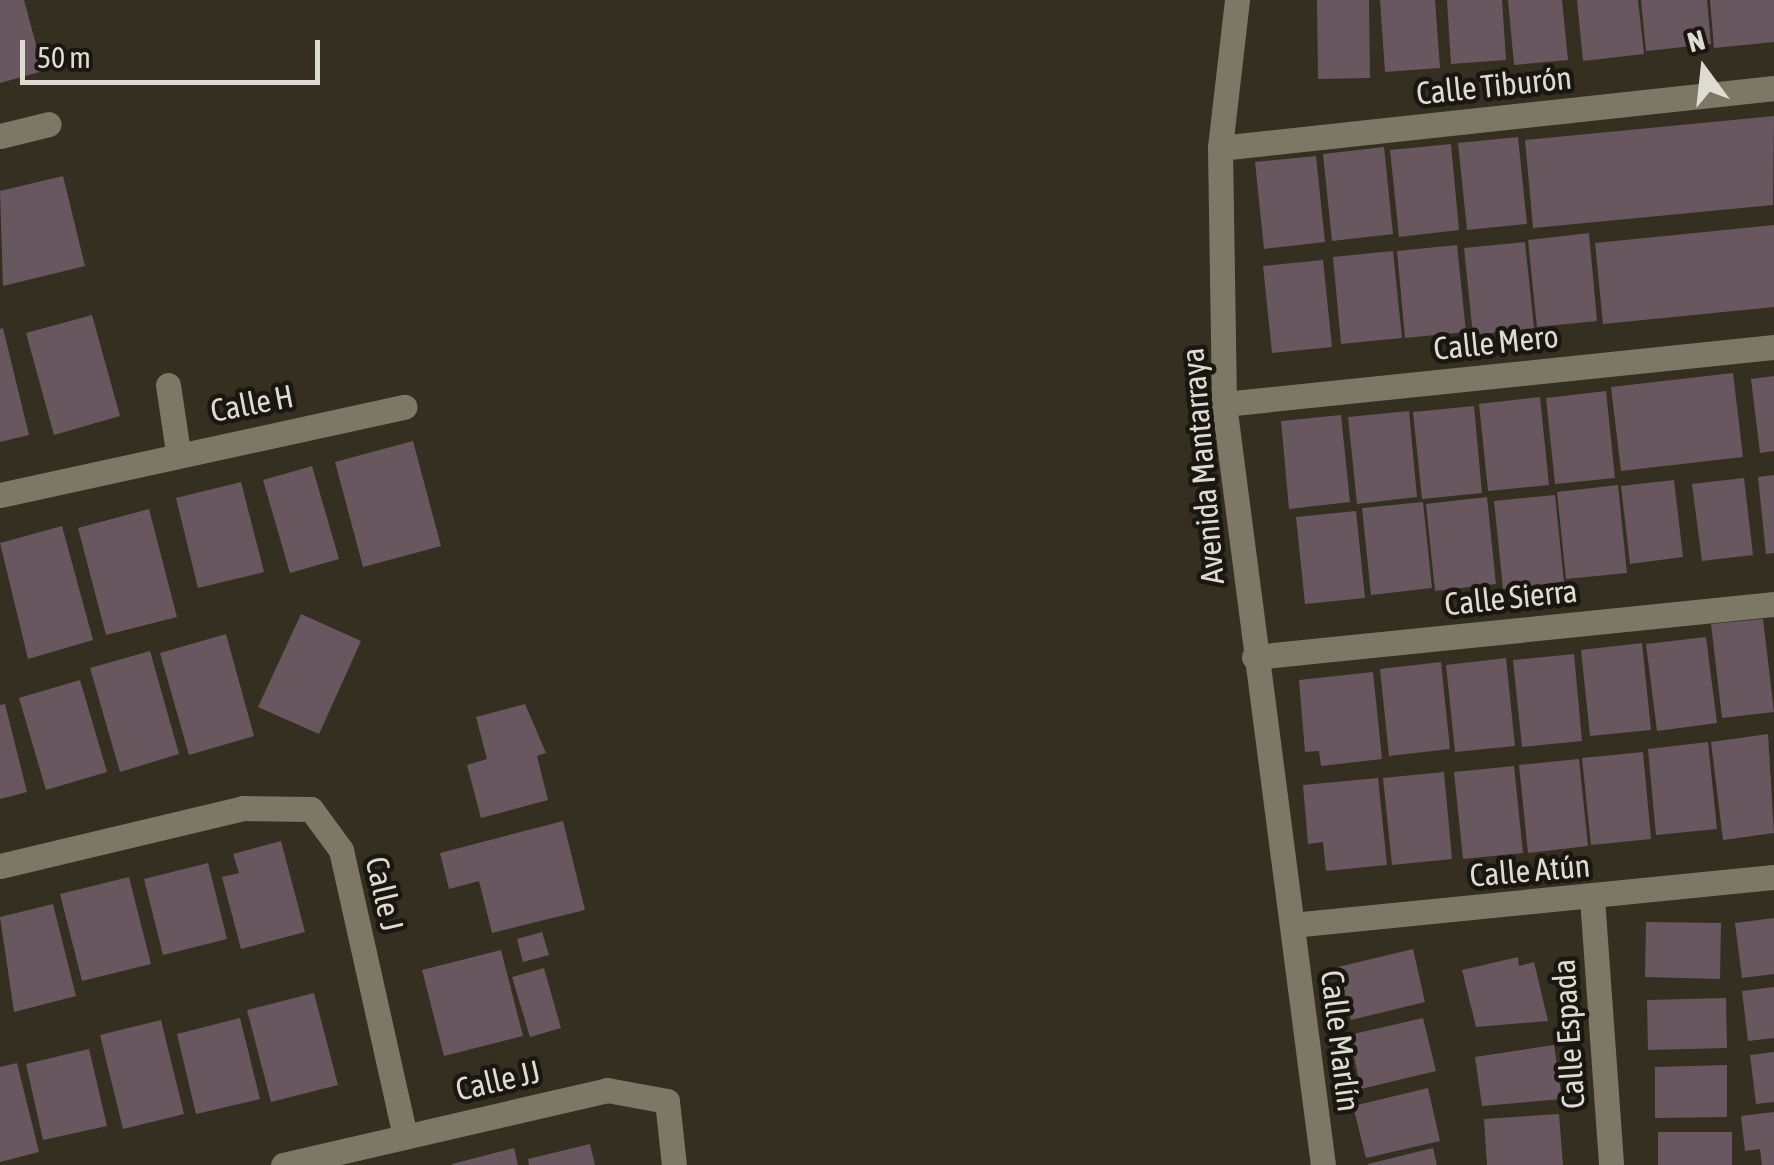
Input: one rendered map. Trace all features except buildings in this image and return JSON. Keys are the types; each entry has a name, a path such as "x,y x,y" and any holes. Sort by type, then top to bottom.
{"street":[{"name":"Avenida Mantarraya","path":"1237,0 1220,148 1224,404 1292,925"},
{"name":"Calle Tiburón","path":"1220,148 1774,88"},
{"path":"0,136 49,124"},
{"name":"Calle Mero","path":"1224,404 1774,347"},
{"name":"Calle H","path":"168,386 178,452 405,407"},
{"path":"0,495 178,452"},
{"name":"Calle Sierra","path":"1254,657 1774,604"},
{"name":"Calle J","path":"0,866 243,808 311,809 341,850 404,1136"},
{"name":"Calle Atún","path":"1292,925 1774,877"},
{"name":"Calle Espada","path":"1592,898 1611,1165"},
{"name":"Calle Marlín","path":"1292,925 1323,1165"},
{"name":"Calle JJ","path":"283,1165 607,1090 667,1101 674,1165"}]}
